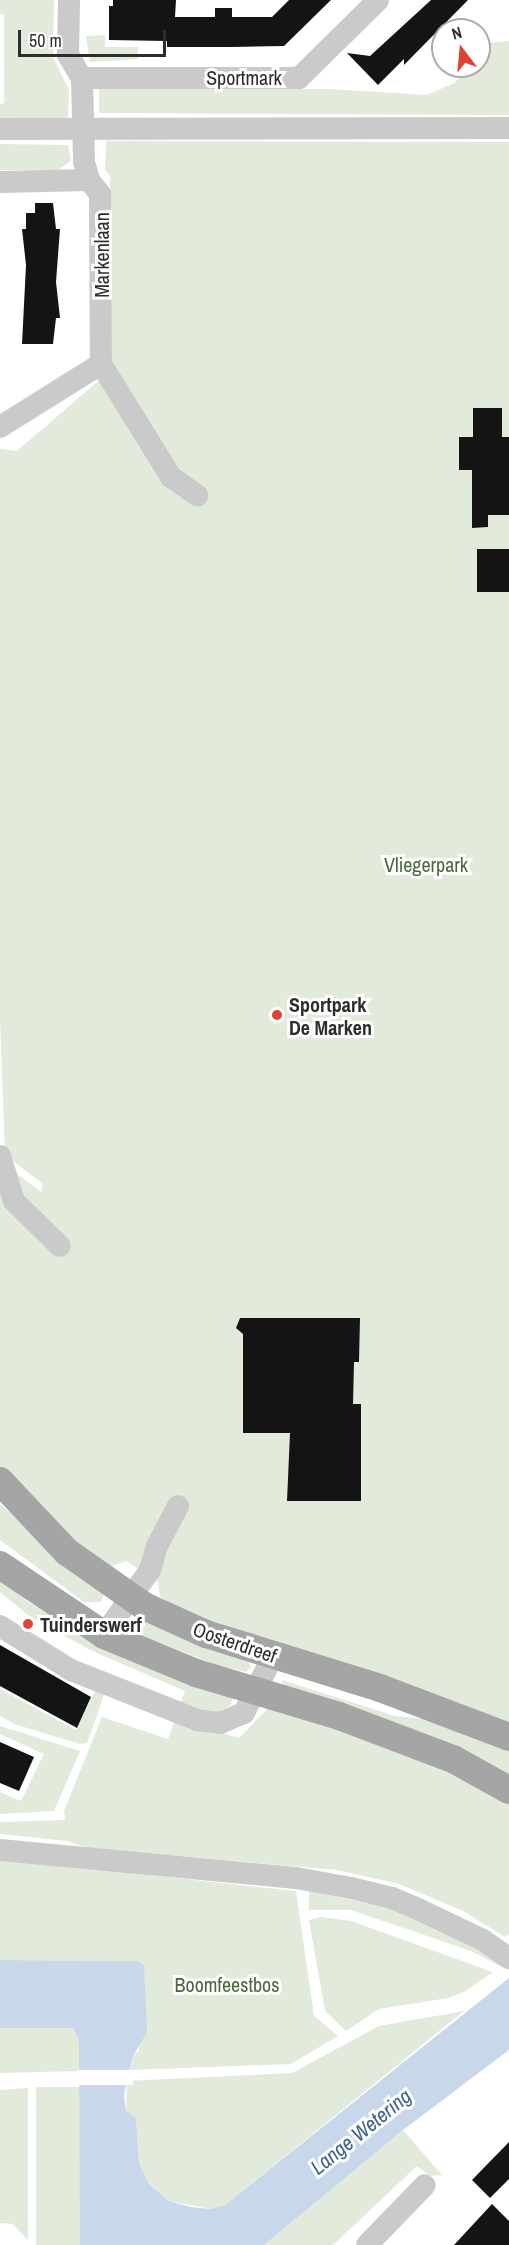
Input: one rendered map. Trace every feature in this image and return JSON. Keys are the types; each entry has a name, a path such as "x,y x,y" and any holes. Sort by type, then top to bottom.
{"main road":[{"name":"Oosterdreef","path":"0,1481 67,1552 126,1596 206,1634 434,1707 509,1737"},
{"name":"Oosterdreef","path":"0,1565 104,1635 196,1673 257,1691 453,1759 509,1790"}],"street":[{"name":"Markenlaan","path":"69,0 68,55 82,78 89,180 100,194 101,364"},
{"name":"Sportmark","path":"82,78 299,78 376,1"},
{"path":"0,129 509,128"},
{"path":"0,182 89,180"},
{"path":"0,427 101,364 171,477 197,495"},
{"path":"2,1168 14,1201 60,1246"},
{"path":"104,1635 126,1596 150,1570 157,1546 178,1506"},
{"path":"0,1626 71,1670 197,1720 220,1723 235,1719 244,1713 273,1656"},
{"path":"0,1850 296,1878 351,1888 401,1902 504,1954"},
{"path":"367,2245 425,2185"}],"green space":[{"path":"0,0 54,0 53,57 69,90 68,118 0,121 0,104 4,103 4,14 0,14"},
{"path":"105,35 105,47 138,47 138,59 90,62 86,36"},
{"path":"509,41 509,115 99,113 99,89 330,89 427,95 454,83 459,78 491,78 491,43"},
{"name":"Sportpark De Marken","path":"106,141 509,142 509,1726 204,1623 166,1603 160,1596 158,1582 126,1561 106,1568 0,1474 0,1192 13,1171 41,1192 43,1184 5,1155 0,1019 0,449 17,451 111,370 110,176 105,170"},
{"path":"0,144 68,145 71,161 58,170 0,170"},
{"path":"0,1504 104,1595 101,1602 84,1602 0,1540"},
{"path":"0,1578 27,1601 62,1623 233,1694 231,1705 218,1712 180,1705 185,1691 90,1650 29,1616 0,1592"},
{"path":"138,1615 248,1661 251,1667 246,1672 217,1665 137,1634 131,1621"},
{"path":"282,1680 395,1716 434,1720 509,1749 509,1778 283,1685"},
{"path":"0,1689 76,1730 95,1691 104,1695 87,1743 80,1744 14,1724 0,1716"},
{"path":"272,1704 370,1735 509,1797 509,1934 505,1937 463,1911 399,1884 337,1870 88,1848 67,1841 0,1834 0,1822 65,1820 64,1811 102,1717 168,1739 175,1719 239,1738"},
{"path":"0,1726 80,1751 54,1811 0,1814 0,1792 21,1801 44,1754 0,1734"},
{"name":"Boomfeestbos","path":"0,1859 296,1891 314,2016 338,2036 291,2064 130,2070 132,2058 139,2050 144,1966 137,1961 0,1960"},
{"path":"309,1891 406,1912 508,1963 502,1967 471,1951 351,1910 309,1910"},
{"path":"321,1917 351,1921 493,1972 464,1992 448,1998 379,2009 346,2031 325,2011 309,1920"},
{"path":"464,2011 225,2205 210,2209 169,2201 149,2184 139,2163 136,2118 126,2111 127,2081 292,2073 379,2026"},
{"path":"0,2028 73,2028 79,2040 80,2071 0,2073"},
{"path":"36,2087 80,2087 80,2245 36,2245"},
{"path":"28,2088 28,2240 13,2224 0,2223 0,2090"},
{"path":"403,2130 442,2175 430,2176 417,2166 333,2245 264,2245"}],"water":[{"name":"Lange Wetering","path":"0,1960 138,1961 144,1966 147,2032 132,2058 124,2095 126,2111 136,2118 139,2163 149,2184 169,2201 191,2207 210,2209 225,2205 509,1978 509,2050 403,2130 264,2245 80,2245 79,2040 73,2028 0,2028"}],"pier":[{"path":"77,2070 133,2070 133,2085 77,2085"}],"building":[{"path":"113,0 176,0 175,17 215,17 215,8 232,8 232,17 272,17 289,0 331,0 284,46 167,47 167,41 109,40 109,6 113,6"},
{"path":"431,0 468,0 450,18 431,18 431,38 404,65 404,59 378,85 347,53 370,56"},
{"path":"35,203 53,203 56,229 60,229 56,282 60,318 56,318 53,344 22,344 26,265 22,229 26,229 26,213 35,213"},
{"path":"473,408 502,408 502,437 509,437 509,515 488,515 488,527 472,528 472,470 459,470 459,437 473,437"},
{"path":"477,549 509,549 509,592 477,592"},
{"path":"240,1318 360,1318 359,1362 354,1362 353,1404 361,1404 361,1501 287,1501 290,1433 243,1433 243,1334 236,1328"},
{"path":"0,1645 91,1697 77,1728 0,1686"},
{"path":"0,1742 34,1757 19,1791 0,1783"},
{"path":"509,2142 509,2179 490,2198 472,2180"},
{"path":"492,2204 509,2221 509,2245 454,2245"}],"place":[{"name":"Sportpark De Marken","path":"277,1015"},
{"name":"Tuinderswerf","path":"28,1624"}],"park label":[{"name":"Vliegerpark","path":"426,864"}]}
